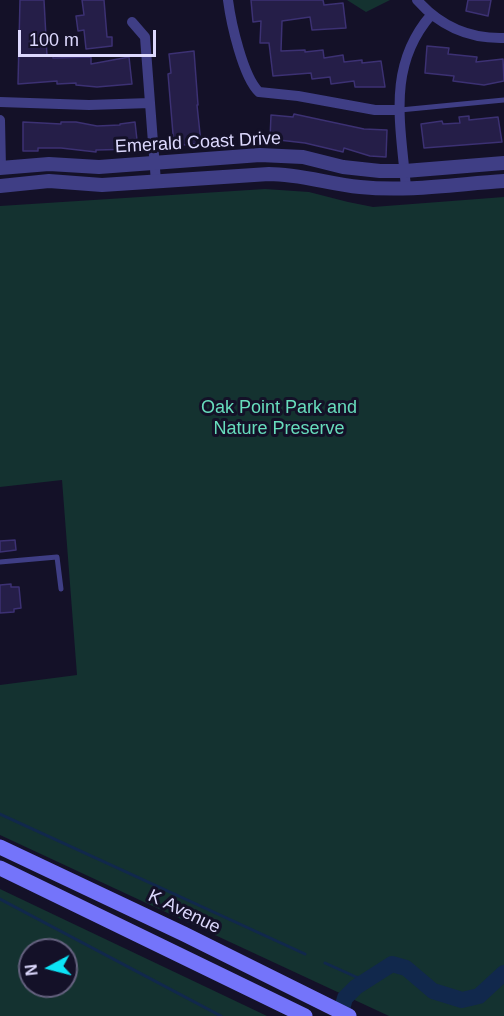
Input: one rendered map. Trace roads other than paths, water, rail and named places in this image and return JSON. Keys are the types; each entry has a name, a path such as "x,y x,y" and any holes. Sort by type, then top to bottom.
{"main road":[{"name":"K Avenue","path":"0,847 184,933 349,1016"},
{"path":"0,868 305,1016"}],"street":[{"path":"228,0 232,25 241,55 253,84 260,92 298,96 375,110 400,110"},
{"path":"417,0 431,15 453,28 471,35 504,38"},
{"path":"406,188 400,110 401,76 405,57 413,39 431,15"},
{"path":"132,22 145,37 156,182"},
{"path":"0,102 89,105 150,103"},
{"path":"0,120 0,168"},
{"name":"Emerald Coast Drive","path":"0,168 49,164 99,167 260,156 303,157 343,167 405,171 504,163"},
{"name":"Emerald Coast Drive","path":"0,186 49,181 102,185 285,174 362,188 406,188 504,181"}],"lane":[{"path":"400,110 504,100"},
{"path":"0,562 57,557 61,589"}],"waterway":[{"path":"0,814 305,954"},
{"path":"0,899 221,1016"},
{"path":"325,963 365,981"},
{"path":"340,1016 345,998 356,987 392,964 406,968 433,991 462,1000 479,996 504,973"}],"park label":[{"name":"Oak Point Park and Nature Preserve","path":"279,418"}]}
